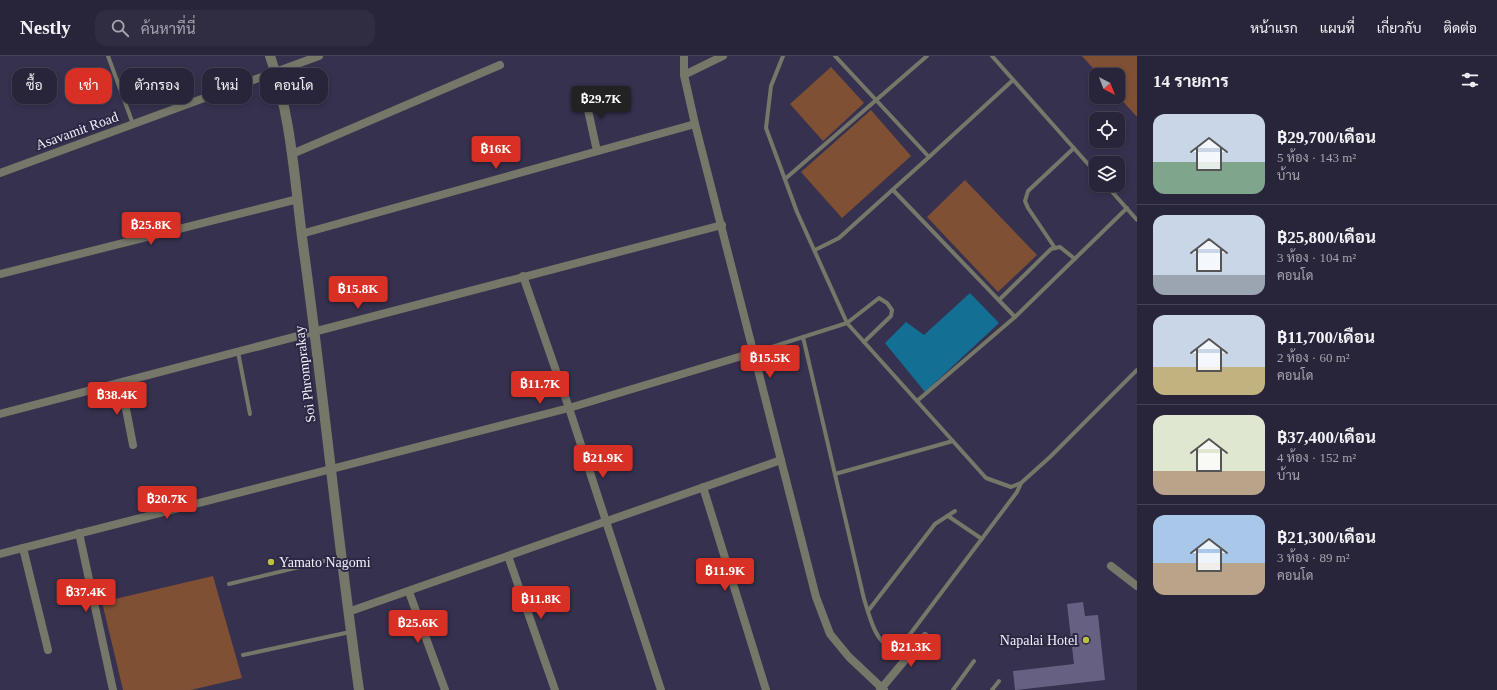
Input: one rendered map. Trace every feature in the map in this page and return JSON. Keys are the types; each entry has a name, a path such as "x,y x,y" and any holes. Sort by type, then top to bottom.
{"street":[{"name":"Soi Phromprakay","path":"270,56 275,68"},
{"name":"Asavamit Road","path":"285,68 320,56"},
{"path":"684,56 684,75 695,124 722,225 752,354 816,597 830,634 849,657 882,689 925,636"},
{"path":"684,75 723,56"},
{"path":"292,154 500,65"},
{"name":"Asavamit Road","path":"0,173 260,77"},
{"path":"584,92 597,152"},
{"name":"Soi Phromprakay","path":"282,104 292,154 298,199 350,632 359,690"},
{"path":"301,234 695,124"},
{"path":"0,274 298,199"},
{"path":"0,414 722,225"},
{"path":"523,276 569,408 661,690"},
{"path":"0,554 330,468 569,408 752,354"},
{"path":"121,383 133,445"},
{"path":"348,612 409,592 781,460"},
{"path":"703,487 766,690"},
{"path":"79,533 113,690"},
{"path":"22,548 48,650"},
{"path":"508,556 555,690"},
{"path":"1111,566 1137,586"},
{"path":"409,592 445,690"}],"lane":[{"path":"108,56 133,124"},
{"path":"783,56 771,86 766,128 797,212 847,323 986,478 1011,487 1021,483 1050,457 1137,370"},
{"path":"835,56 929,157"},
{"path":"785,179 877,101 927,56"},
{"path":"992,56 1089,165"},
{"path":"815,250 839,238 1013,80"},
{"path":"1055,248 1028,208 1025,201 1028,191 1074,148"},
{"path":"893,190 1015,317"},
{"path":"1112,192 1137,220"},
{"path":"917,401 1015,317 1127,208"},
{"path":"998,300 1051,249 1060,247 1074,259"},
{"path":"752,354 847,323 879,298 887,303 892,310 891,316 864,342"},
{"path":"803,337 864,599 878,637 887,645 893,646 902,644 1017,492 1021,483"},
{"path":"238,352 250,414"},
{"path":"835,474 953,442"},
{"path":"868,611 935,524 954,511"},
{"path":"948,516 982,539"},
{"path":"229,584 341,557"},
{"path":"243,655 350,632"},
{"path":"953,690 974,660"},
{"path":"992,690 999,680"}],"shaded area":[{"path":"1082,56 1137,56 1137,117 1125,104 1125,68 1093,68"},
{"path":"831,67 864,103 823,141 790,104"},
{"path":"871,110 911,156 842,218 801,172"},
{"path":"965,180 1037,255 998,292 927,217"},
{"path":"213,576 242,678 191,690 123,690 102,602"}],"water":[{"path":"970,293 999,323 925,392 885,343 906,322 924,335"}],"building":[{"name":"Napalai Hotel","path":"1083,602 1085,616 1098,615 1105,680 1015,690 1013,671 1074,664 1067,604"}],"place":[{"name":"Yamato Nagomi","path":"271,562"},
{"name":"Napalai Hotel","path":"1086,640"}]}
